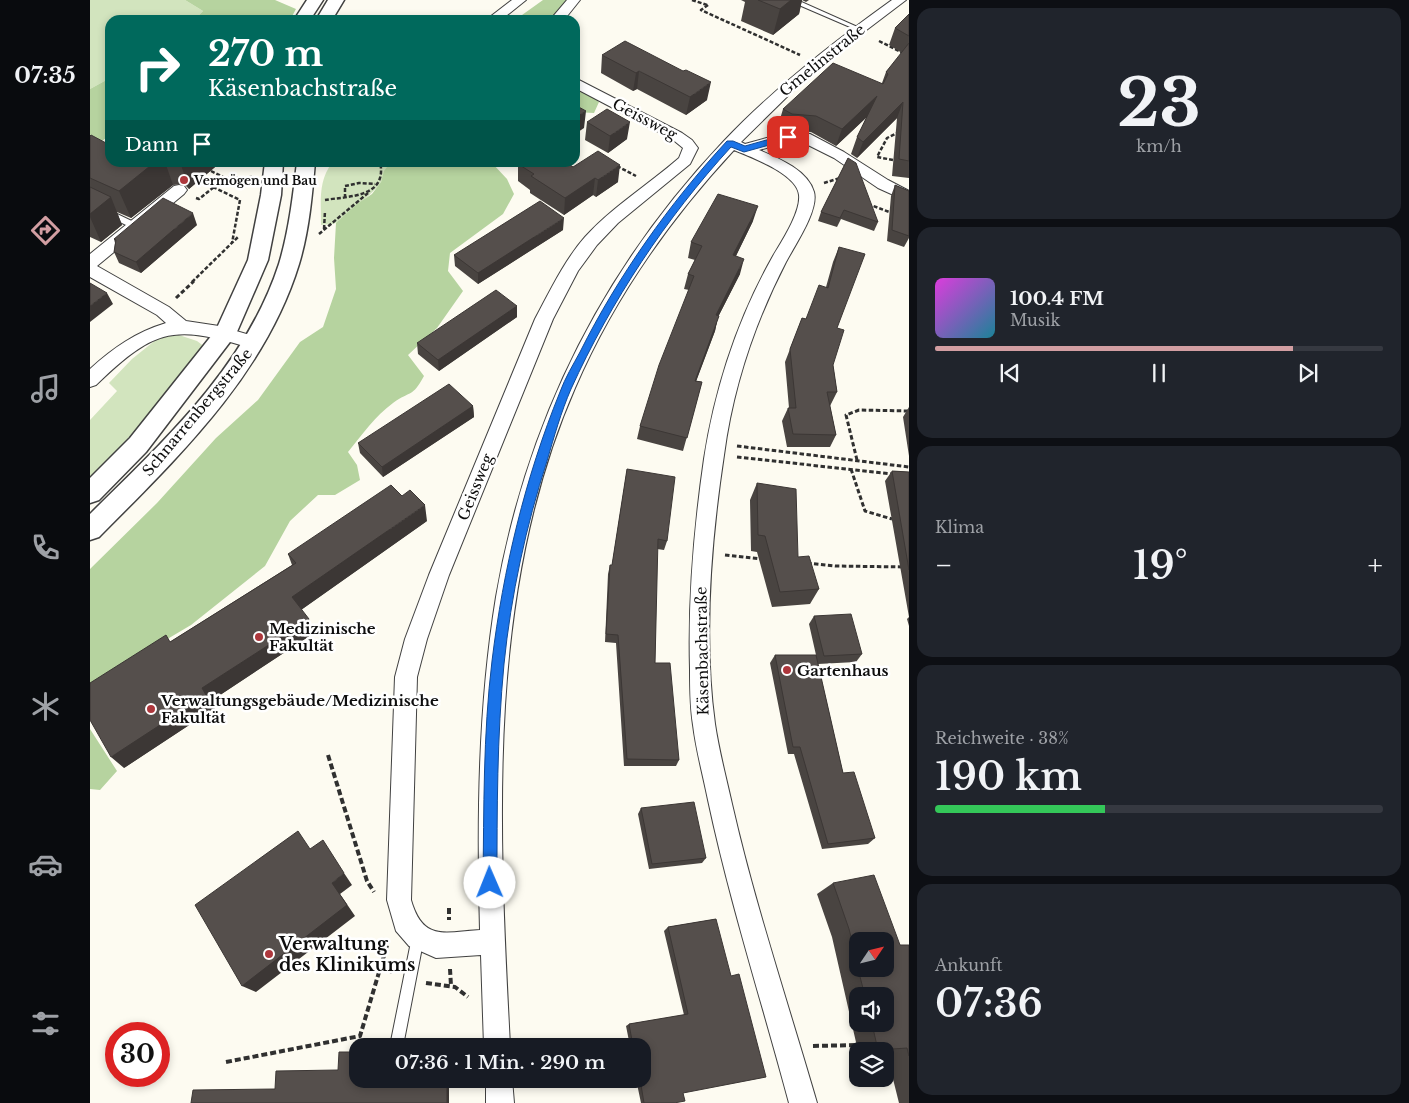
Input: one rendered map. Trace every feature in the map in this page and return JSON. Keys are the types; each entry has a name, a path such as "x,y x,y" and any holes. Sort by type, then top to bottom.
{"street":[{"path":"305,15 315,0"},
{"path":"327,15 336,0"},
{"path":"500,15 520,0"},
{"path":"561,15 574,0"},
{"name":"Gmelinstraße","path":"497,1038 492,942 490,790 498,662 526,509 566,390 612,301 664,224 737,146 780,93 859,29 900,0"},
{"name":"Geissweg","path":"412,930 399,900 406,677 428,602 544,319 558,294 590,242 685,161 690,154 691,148 677,136 580,85"},
{"path":"737,146 788,137 805,137 839,154 883,184 909,197"},
{"name":"Käsenbachstraße","path":"737,146 790,172 800,181 807,192 806,205 801,217 775,268 738,355 715,448 702,553 698,626 704,724 728,842 803,1103"},
{"name":"Schnarrenbergstraße","path":"90,494 138,446 225,334 258,260 271,195 274,167"},
{"name":"Schnarrenbergstraße","path":"90,530 164,456 224,384 254,343 285,277 300,215 305,167"},
{"path":"90,263 179,190"},
{"path":"90,270 163,310 182,327"},
{"path":"90,380 117,355 132,345 151,335 182,327 225,334 254,343"},
{"path":"412,930 436,945 492,942"},
{"path":"499,1088 500,1103"}],"lane":[{"path":"794,1 859,29"},
{"path":"90,204 134,226"},
{"path":"398,1038 410,981 412,930"}],"path":[{"path":"692,0 708,5 701,10 803,57"},
{"path":"885,38 879,41 909,56"},
{"path":"893,160 878,157 884,141 893,134 902,131"},
{"path":"613,164 627,172"},
{"path":"317,236 370,192 380,178 382,168"},
{"path":"211,171 225,178 259,177"},
{"path":"163,310 232,243 240,200 213,188 225,178"},
{"path":"345,198 345,186 359,183 376,184"},
{"path":"325,200 345,198 370,192"},
{"path":"868,204 898,215"},
{"path":"857,460 846,415 859,410 909,411"},
{"path":"715,448 857,460 909,467"},
{"path":"715,448 851,469 899,474"},
{"path":"851,469 865,511 892,519"},
{"path":"702,553 766,559"},
{"path":"806,563 835,566 909,566"},
{"path":"328,755 368,881 376,896"},
{"path":"226,1062 360,1036 393,927 412,930"},
{"path":"381,967 410,981 450,986 464,992 474,1005"},
{"path":"834,1045 849,1045"}],"green space":[{"path":"90,0 185,0 203,11 199,15 105,15 105,81 90,89"},
{"path":"185,0 275,0 296,9 293,15 199,15 203,11"},
{"path":"543,0 569,0 557,15 522,15"},
{"path":"105,81 105,139 90,150 90,89"},
{"path":"580,88 591,94 599,102 594,113 580,112"},
{"path":"330,167 388,167 380,184 359,204 336,223 321,225 322,184"},
{"path":"387,167 496,167 507,179 514,194 503,214 450,253 448,271 463,291 437,328 408,355 424,376 420,383 414,391 393,403 380,414 348,452 357,465 360,480 335,495 318,495 290,521 265,566 191,625 90,685 90,569 157,503 216,438 258,400 300,342 323,327 336,289 334,258 336,223 357,204 372,194 381,182"},
{"path":"176,334 197,341 205,347 157,407 90,479 90,420 117,391 109,383 132,359 157,339"},
{"path":"90,729 117,771 100,790 90,789"}],"building":[{"path":"758,0 791,0 780,9"},
{"path":"909,14 909,36 895,28"},
{"path":"625,41 683,71 686,70 711,82 690,97 639,71 636,73 602,55"},
{"path":"909,43 909,161 899,159 903,102 863,142 857,137 877,96 842,129 816,116 792,114 783,109 833,63 883,84 888,74 886,72"},
{"path":"580,108 586,111 580,115"},
{"path":"607,109 630,122 610,136 587,122"},
{"path":"90,136 105,142 105,167 149,167 119,191 90,178"},
{"path":"598,151 620,165 598,180 595,178 565,198 531,176 534,174 523,167 580,167 580,163"},
{"path":"848,158 856,163 878,222 844,210 840,218 821,212"},
{"path":"895,185 909,191 909,236 892,230"},
{"path":"90,187 111,197 90,214"},
{"path":"718,194 758,206 733,255 744,259 716,315 719,316 695,381 702,382 687,438 640,426 659,365 694,276 688,274 702,246 691,242"},
{"path":"163,198 193,213 136,262 114,252 116,240 114,239"},
{"path":"540,201 564,218 478,273 454,255"},
{"path":"839,247 865,254 837,328 844,330 833,365 837,392 827,392 836,435 793,434 788,408 796,408 790,349 802,318 806,319 819,285 828,288"},
{"path":"90,283 107,293 90,306"},
{"path":"496,290 517,306 438,360 417,343"},
{"path":"449,384 473,406 382,467 358,443"},
{"path":"627,469 675,477 667,541 658,539 655,663 670,663 679,760 627,759 618,635 606,634 610,565 612,565"},
{"path":"892,471 909,472 909,570"},
{"path":"757,483 796,489 798,557 809,556 819,589 780,592 765,536 758,535"},
{"path":"391,485 402,496 410,490 425,505 292,597 309,619 202,688 206,695 111,757 90,720 90,683 166,635 170,642 296,563 288,554"},
{"path":"851,614 862,654 824,656 814,616"},
{"path":"775,655 816,655 843,773 854,772 875,838 828,844 800,747 793,747"},
{"path":"694,802 706,858 652,864 641,808"},
{"name":"Verwaltung des Klinikums","path":"298,831 310,849 323,840 344,873 332,883 347,905 242,986 195,905"},
{"path":"874,875 900,945 909,945 909,1056 907,1048 894,1049 894,1042 876,1042 874,1032 894,1032 894,987 863,987 860,978 894,978 894,932 850,932 833,883"},
{"path":"716,919 731,976 739,974 766,1077 683,1093 685,1101 644,1103 642,1088 651,1088 651,1038 632,1038 629,1024 688,1014 668,927"},
{"path":"339,1052 349,1052 349,1088 447,1088 447,1103 191,1103 193,1090 275,1089 276,1071 338,1070"}],"place":[{"name":"Vermögen und Bau","path":"184,180"},
{"name":"Medizinische Fakultät","path":"259,637"},
{"name":"Gartenhaus","path":"787,670"},
{"name":"Verwaltungsgebäude/Medizinische Fakultät","path":"151,709"},
{"name":"Verwaltung des Klinikums","path":"269,954"}],"route":[{"path":"490,883 490,790 493,725 498,662 507,602 526,509 551,428 566,390 599,323 652,239 730,143 744,149 788,137"}]}
